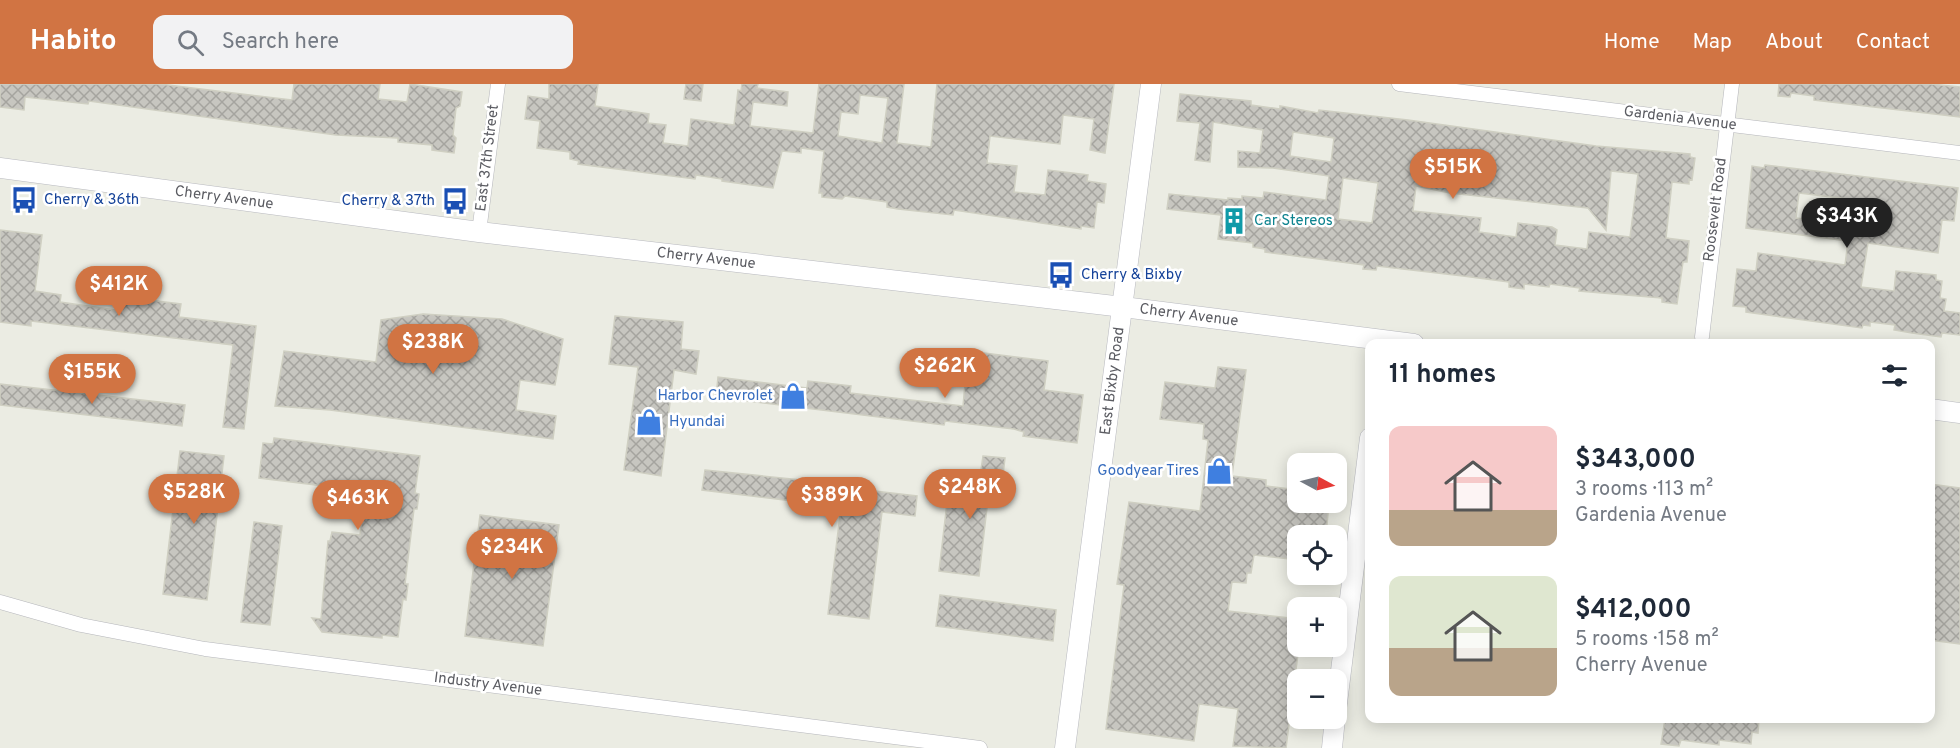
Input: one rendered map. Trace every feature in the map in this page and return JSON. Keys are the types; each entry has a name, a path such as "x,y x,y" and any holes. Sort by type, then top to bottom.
{"main road":[{"name":"East Bixby Road","path":"1065,748 1098,477 1123,307 1151,84"},
{"name":"Cherry Avenue","path":"0,168 479,232 1123,307 1367,339"},
{"path":"1935,410 1960,413"},
{"path":"1341,669 1365,478"},
{"path":"1332,748 1334,729"}],"street":[{"name":"East 37th Street","path":"479,232 498,84"},
{"name":"Gardenia Avenue","path":"1399,84 1960,153"},
{"name":"Roosevelt Road","path":"1702,337 1732,84"},
{"name":"Industry Avenue","path":"0,602 81,625 205,649 980,748"}],"building":[{"path":"0,84 160,84 292,100 294,84 380,84 378,99 407,102 410,84 462,92 460,106 456,108 454,153 432,150 432,145 398,142 398,138 336,135 89,101 88,104 25,97 24,110 0,107"},
{"path":"549,84 598,84 595,106 649,114 648,123 666,125 663,143 688,146 691,119 734,125 738,90 741,91 742,84 758,84 757,88 788,92 787,106 753,102 750,126 813,133 819,84 904,84 897,143 931,147 937,84 1114,84 1105,153 1090,150 1094,119 1063,115 1060,144 990,136 987,163 1017,166 1014,192 1045,195 1048,170 1088,175 1087,181 1106,184 1104,203 1097,202 1094,228 1081,226 1081,229 954,210 953,215 898,209 887,207 887,202 845,196 842,199 822,197 822,193 819,193 824,151 801,148 801,153 782,151 773,188 696,175 695,179 578,164 579,161 570,159 570,152 537,148 540,121 525,119 528,96 549,99","holes":["860,95 888,98 882,143 838,136 841,112 858,114"]},
{"path":"686,84 703,84 701,101 684,99"},
{"path":"1779,84 1931,84 1960,87 1960,117 1814,100 1814,96 1791,93 1790,97 1778,96"},
{"path":"1180,94 1251,101 1251,105 1280,109 1280,106 1318,113 1319,110 1596,146 1690,154 1690,157 1695,158 1692,180 1689,179 1689,184 1672,182 1666,238 1689,241 1687,262 1683,262 1677,304 1662,302 1662,298 1579,291 1580,288 1550,284 1549,287 1524,284 1524,289 1509,287 1509,282 1463,276 1377,266 1376,270 1363,269 1364,265 1265,252 1265,249 1253,247 1253,243 1218,239 1221,215 1167,209 1169,194 1228,200 1228,198 1242,199 1242,196 1263,198 1264,192 1326,200 1329,176 1273,168 1238,167 1238,151 1260,153 1263,130 1213,122 1210,162 1195,160 1200,123 1177,121","holes":["1293,132 1334,138 1331,162 1290,156","1611,171 1638,174 1630,237 1589,232 1587,249 1555,245 1557,230 1552,227 1518,223 1516,237 1479,232 1481,218 1413,211 1416,186 1450,193 1588,208 1606,230","1343,178 1378,183 1372,223 1338,219"]},
{"path":"1765,165 1958,188 1954,221 1942,220 1938,253 1868,243 1861,287 1894,291 1896,271 1936,275 1936,280 1942,281 1940,298 1946,299 1944,311 1960,313 1960,335 1942,333 1941,337 1912,333 1894,330 1895,325 1870,322 1870,326 1863,325 1862,328 1746,312 1746,307 1733,306 1737,269 1756,271 1758,253 1845,265 1848,241 1746,228 1752,166 1764,168","holes":["1799,193 1856,200 1853,225 1796,218"]},
{"path":"0,230 42,235 35,291 61,295 60,302 122,311 124,297 181,304 179,317 256,326 244,429 223,427 233,345 31,321 31,326 0,322"},
{"path":"423,314 502,319 563,339 555,385 520,380 516,410 556,416 553,439 330,410 275,406 284,351 376,362 381,320"},
{"name":"Hyundai","path":"615,316 683,322 681,349 699,351 696,374 674,370 661,476 624,470 638,367 609,364"},
{"name":"Harbor Chevrolet","path":"968,351 1048,361 1044,390 1083,395 1077,443 1023,436 1024,432 1014,429 945,421 944,425 716,397 718,377 807,388 808,381 851,386 850,393 963,406"},
{"path":"1218,367 1246,370 1232,476 1266,480 1266,486 1287,489 1287,513 1328,513 1327,525 1287,525 1287,559 1254,555 1251,573 1247,573 1246,583 1232,582 1228,611 1287,618 1287,657 1298,657 1296,669 1287,669 1288,729 1286,748 1233,746 1238,709 1199,704 1194,741 1106,729 1124,585 1117,584 1129,502 1200,511 1208,440 1203,439 1204,424 1160,419 1165,382 1215,388"},
{"path":"0,384 185,405 182,426 0,405"},
{"path":"274,438 420,456 415,493 419,494 417,509 414,509 405,584 408,584 406,600 403,599 398,637 382,635 382,638 322,632 312,618 321,619 328,541 330,541 332,532 360,535 365,491 259,478 263,443 273,444"},
{"path":"180,451 224,456 207,600 163,594"},
{"path":"983,456 1005,458 1000,500 988,499 979,576 939,571 949,486 978,490"},
{"path":"705,470 831,483 831,486 917,496 915,516 882,512 869,619 828,614 841,507 702,490"},
{"path":"1935,485 1960,488 1960,644 1935,641"},
{"path":"480,515 559,525 543,646 465,636"},
{"path":"254,522 282,526 270,625 241,622"},
{"path":"940,595 1056,610 1053,641 936,626"},
{"path":"1664,723 1759,723 1758,733 1752,732 1751,744 1719,740 1719,745 1681,740 1679,746 1661,744"}],"place":[{"name":"Cherry & 36th","path":"24,200"},
{"name":"Cherry & 37th","path":"455,201"},
{"name":"Car Stereos","path":"1234,221"},
{"name":"Cherry & Bixby","path":"1061,275"},
{"name":"Harbor Chevrolet","path":"793,396"},
{"name":"Hyundai","path":"649,422"},
{"name":"Goodyear Tires","path":"1219,471"}]}
